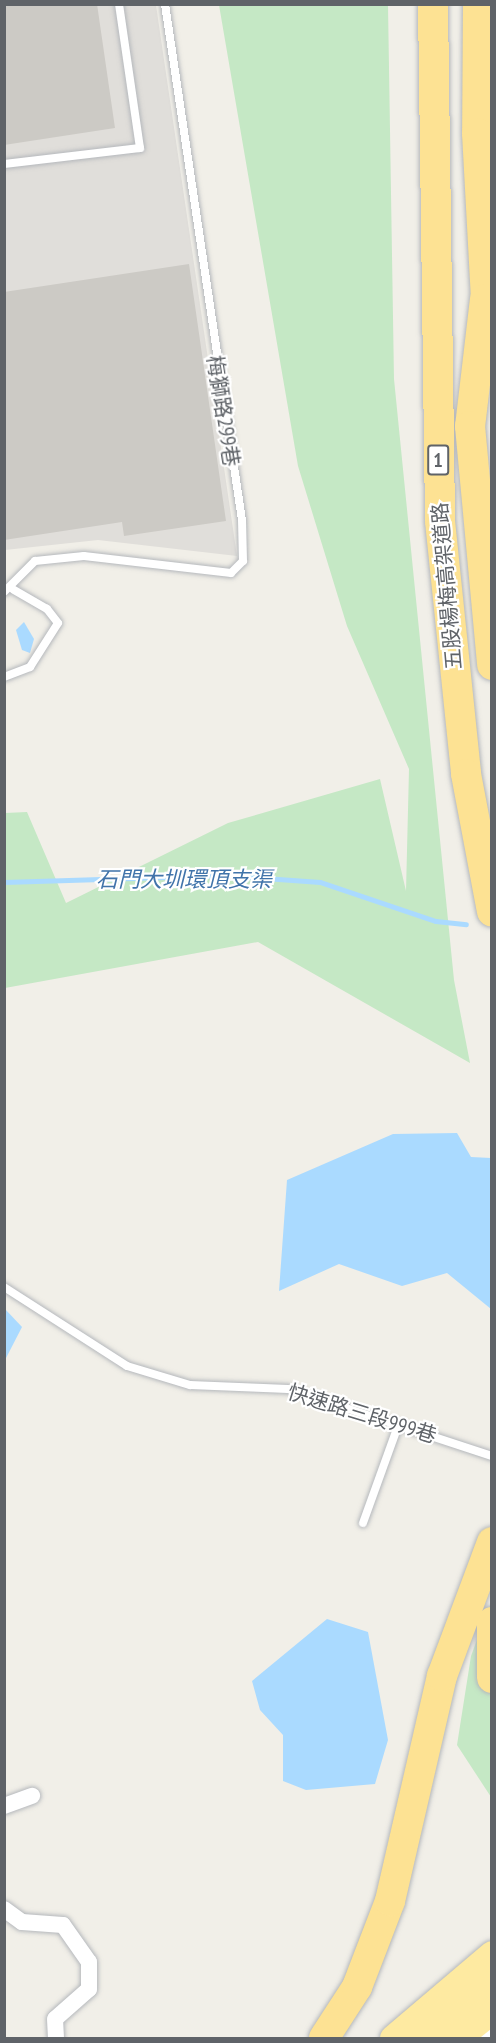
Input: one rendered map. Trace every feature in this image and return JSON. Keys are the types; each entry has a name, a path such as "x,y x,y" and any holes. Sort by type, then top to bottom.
{"highway":[{"name":"五股楊梅高架道路","path":"433,4 440,521 466,774 492,912"},
{"path":"478,4 477,133 485,299 492,358"},
{"path":"485,299 470,426 492,665"},
{"path":"330,2038 357,1987 390,1901 442,1676 465,1604 492,1542"},
{"path":"492,1623 492,1678"},
{"path":"393,2038 492,1954"},
{"path":"427,2038 492,1983"},
{"path":"457,2038 492,2010"}],"street":[{"path":"4,1806 32,1796"},
{"path":"4,1909 22,1922 63,1925 88,1962 89,1989 55,2019 56,2038"}],"lane":[{"path":"4,164 140,148 119,4"},
{"name":"梅獅路299巷","path":"9,590 35,561 84,556 231,573 243,561 242,520 165,4"},
{"path":"4,677 30,667 58,623 47,609 9,590"},
{"name":"快速路三段999巷","path":"4,1287 127,1366 190,1385 288,1389 492,1456"},
{"path":"363,1523 398,1426"}],"shaded area":[{"path":"4,5 156,5 237,556 98,540 5,550"}],"green space":[{"path":"219,5 388,5 394,379 454,980 470,1063 258,942 5,988 5,813 27,812 66,903 228,823 380,779 406,891 409,769 347,626 298,466"},
{"path":"491,1603 491,1797 457,1745 471,1656"}],"water":[{"path":"24,622 34,639 30,653 22,650 16,630"},
{"path":"457,1133 471,1157 491,1158 491,1309 447,1273 402,1286 339,1264 279,1291 287,1180 393,1134"},
{"path":"5,1309 22,1327 5,1360"},
{"path":"327,1619 368,1632 388,1740 375,1784 306,1790 283,1781 283,1735 260,1710 252,1681"}],"building":[{"path":"4,4 97,4 115,128 4,145"},
{"path":"189,264 226,521 124,536 122,522 4,540 4,292"}],"waterway":[{"name":"石門大圳環頂支渠","path":"4,882 222,875 320,882 436,921 466,924"}]}
